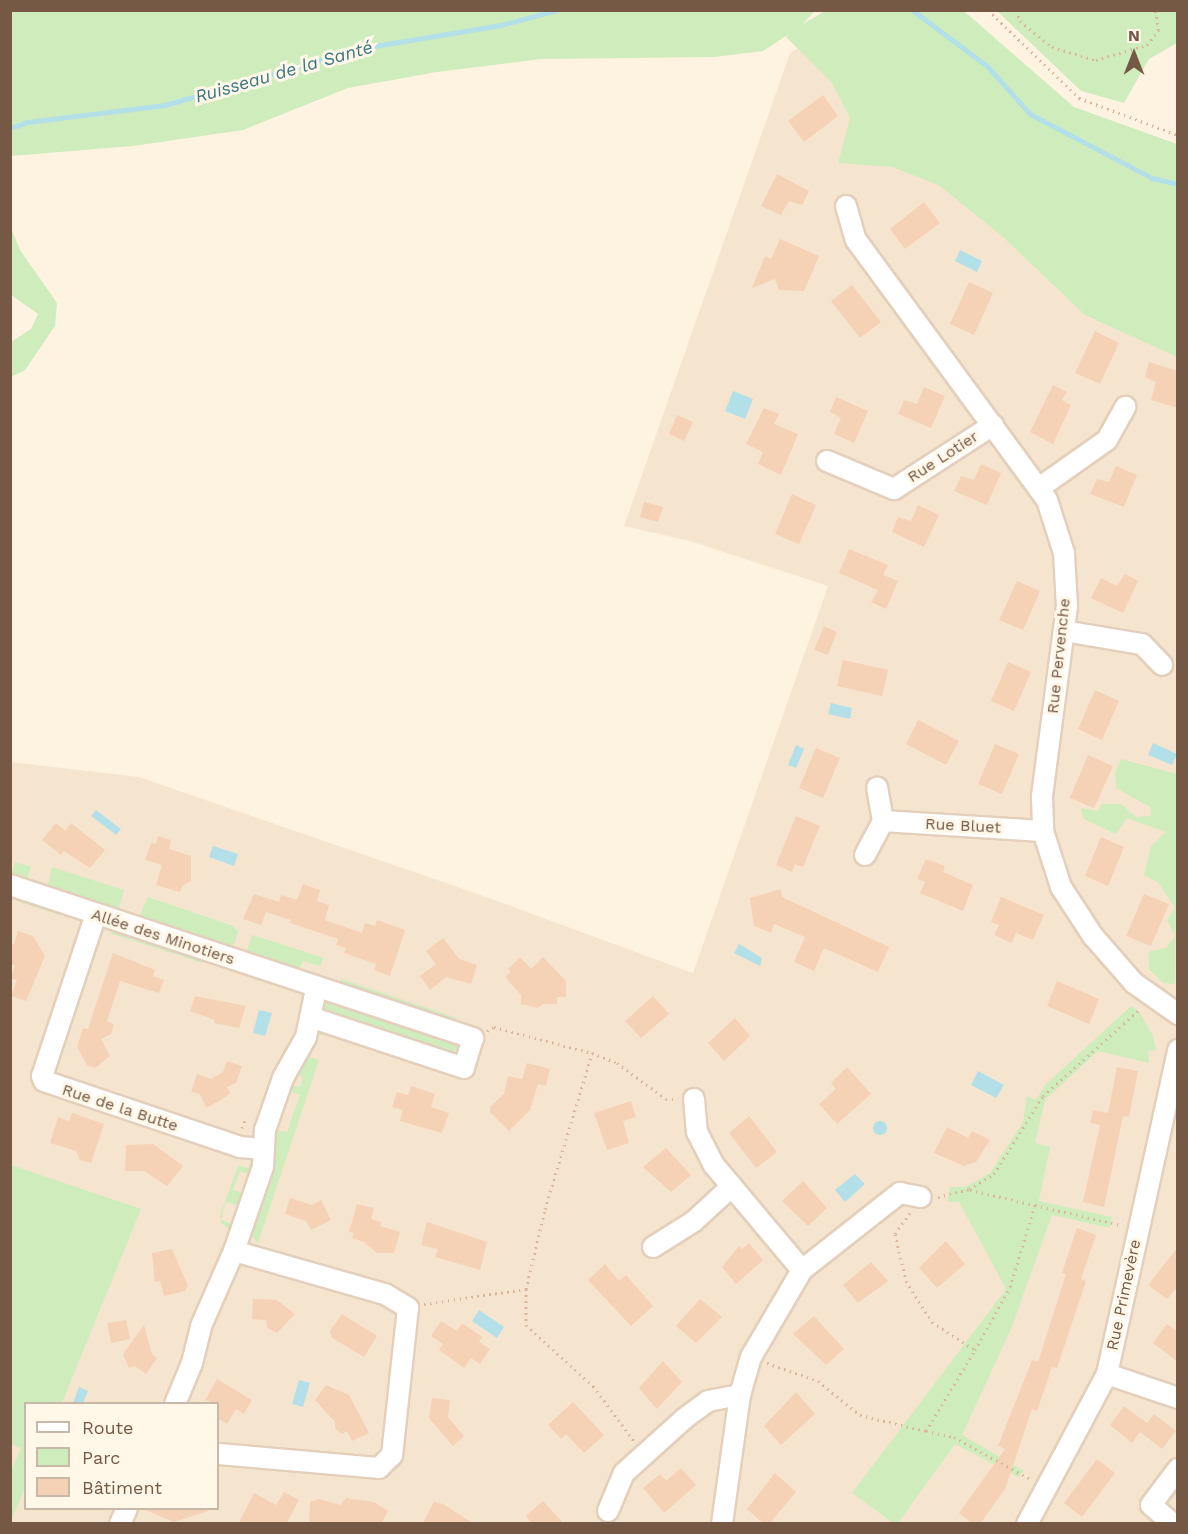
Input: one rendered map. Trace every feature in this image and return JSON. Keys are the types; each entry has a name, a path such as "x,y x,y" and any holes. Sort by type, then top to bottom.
{"street":[{"name":"Rue Pervenche","path":"846,206 856,240 1047,500 1064,553 1064,631 1042,797 1043,831 1061,887 1093,936 1134,983 1178,1014"},
{"path":"1039,488 1107,440 1125,407"},
{"name":"Rue Lotier","path":"827,462 894,489 993,424"},
{"path":"1064,631 1142,644 1162,665"},
{"path":"865,855 883,821 877,788"},
{"name":"Rue Bluet","path":"883,821 1043,831"},
{"name":"Allée des Minotiers","path":"10,885 316,989 332,989 473,1038"},
{"name":"Rue de la Butte","path":"96,914 42,1076 44,1081 240,1147 264,1149"},
{"path":"176,1402 192,1363 201,1326 234,1251 263,1167 265,1130 283,1078 301,1049 313,1018 316,989"},
{"path":"313,1018 464,1068 473,1038"},
{"name":"Rue Primevère","path":"1027,1524 1107,1374 1178,1050"},
{"path":"694,1099 697,1132 713,1164 802,1270"},
{"path":"653,1247 693,1222 732,1186"},
{"path":"722,1524 740,1395 751,1357 802,1270 900,1193 921,1197"},
{"path":"219,1454 379,1468 392,1455 408,1308 385,1294 234,1251"},
{"path":"1107,1374 1178,1398"},
{"path":"608,1511 624,1473 644,1455 708,1401 740,1395"},
{"path":"1173,1524 1151,1505 1178,1469"},
{"path":"120,1524 127,1510"}],"path":[{"path":"988,10 1079,98 1178,135"},
{"path":"1016,10 1020,21 1052,47 1096,60 1147,45 1159,30 1155,10"},
{"path":"975,1350 932,1322 906,1281 895,1234 921,1197 946,1196 969,1189 994,1174 1043,1096 1139,1010 1158,1000"},
{"path":"473,1038 494,1027 592,1053 617,1063 666,1099 694,1099"},
{"path":"592,1053 545,1209 526,1289 526,1325 593,1386 644,1455"},
{"path":"242,1128 245,1121"},
{"path":"969,1189 1138,1229"},
{"path":"926,1431 1010,1287 1035,1205"},
{"path":"408,1308 526,1289"},
{"path":"751,1357 818,1381 860,1415 954,1437 1046,1488"}],"shaded area":[{"path":"855,11 1177,233 1177,1523 11,1524 11,762 139,777 475,893 693,973 828,586 690,541 624,526 790,53"}],"green space":[{"path":"11,10 815,11 803,24 825,11 964,11 1074,107 1177,144 1177,357 1085,315 1003,237 940,186 893,167 838,163 850,118 832,83 786,37 789,34 763,51 714,57 541,59 437,72 348,88 243,130 133,146 11,156"},
{"path":"997,11 1177,11 1177,43 1149,59 1124,103 1081,91"},
{"path":"11,228 20,250 57,303 55,326 25,370 11,377 11,342 31,329 38,314 11,295"},
{"path":"1121,759 1177,774 1175,984 1163,983 1149,969 1148,952 1166,948 1175,936 1167,920 1175,908 1158,882 1144,875 1151,846 1166,832 1127,818 1116,834 1084,819 1081,808 1098,811 1102,804 1121,804 1136,817 1151,816 1150,807 1116,788 1115,773"},
{"path":"15,862 31,867 26,882 11,877"},
{"path":"52,867 124,890 118,912 47,889"},
{"path":"11,892 62,909 59,915 11,899"},
{"path":"148,897 233,926 238,931 232,951 138,919"},
{"path":"112,926 204,957 202,963 110,933"},
{"path":"252,935 324,958 320,966 303,961 298,972 246,954"},
{"path":"341,979 457,1018 452,1022 339,986"},
{"path":"329,997 458,1041 458,1048 450,1055 323,1013 323,1003"},
{"path":"1131,1006 1140,1013 1153,1036 1156,1050 1148,1051 1149,1063 1098,1051 1045,1100 1035,1143 1050,1147 1039,1201 1112,1217 1110,1228 1052,1215 1011,1329 962,1435 1024,1471 1018,1477 955,1444 898,1523 893,1523 852,1493 1006,1289 959,1202 947,1202 950,1187 965,1187 990,1173 1023,1122 1027,1096 1036,1100 1046,1084"},
{"path":"318,1028 451,1071 451,1076 325,1035 314,1035"},
{"path":"307,1056 319,1060 258,1243 249,1233 273,1129 287,1132 300,1095 285,1090 290,1085 300,1087 303,1078 296,1073"},
{"path":"243,1157 254,1158 254,1174 240,1172 233,1190 246,1194 241,1207 226,1202 221,1220 235,1225 233,1232 221,1223 220,1215 238,1166 249,1168 250,1160"},
{"path":"11,1165 141,1209 62,1402 24,1402 24,1490 11,1521 11,1471 21,1448 10,1443"}],"water":[{"path":"960,250 982,261 977,272 955,261"},
{"path":"733,391 753,399 745,419 725,411"},
{"path":"831,703 852,708 850,719 828,714"},
{"path":"1153,743 1177,754 1172,765 1148,755"},
{"path":"796,745 804,749 796,768 788,765"},
{"path":"96,810 121,829 116,835 91,816"},
{"path":"213,846 238,854 234,866 209,857"},
{"path":"739,944 762,958 760,966 734,953"},
{"path":"259,1010 272,1013 265,1036 253,1033"},
{"path":"978,1071 1004,1085 996,1098 971,1085"},
{"path":"877,1121 883,1121 887,1128 883,1135 877,1135 873,1131 873,1125"},
{"path":"855,1174 865,1184 845,1202 835,1190"},
{"path":"479,1310 504,1327 497,1338 472,1321"},
{"path":"299,1380 310,1383 303,1407 292,1404"},
{"path":"79,1387 88,1391 83,1402 73,1402"}],"building":[{"path":"823,95 838,116 804,142 788,121"},
{"path":"777,174 809,191 802,205 789,201 781,215 761,206"},
{"path":"924,202 940,223 905,249 890,229"},
{"path":"780,239 819,256 804,291 779,290 775,279 752,288 765,256 771,259"},
{"path":"969,282 993,293 974,335 950,324"},
{"path":"852,285 881,322 860,338 831,301"},
{"path":"1095,331 1119,343 1100,384 1075,373"},
{"path":"1149,362 1178,371 1178,408 1151,400 1156,382 1145,377"},
{"path":"1053,385 1067,392 1062,400 1071,405 1053,444 1030,432"},
{"path":"924,387 945,396 931,428 898,414 904,400 917,404"},
{"path":"836,397 868,411 854,443 834,434 841,418 830,412"},
{"path":"764,408 779,414 774,424 798,434 781,475 758,464 763,452 746,444"},
{"path":"677,415 693,422 684,441 669,434"},
{"path":"981,464 1001,473 987,505 954,491 961,476 974,480"},
{"path":"1116,466 1137,475 1124,507 1090,494 1097,479 1109,482"},
{"path":"792,494 816,505 799,544 775,534"},
{"path":"644,502 663,507 658,522 640,517"},
{"path":"918,505 939,515 924,547 892,532 898,517 911,521"},
{"path":"849,549 888,565 883,575 898,581 886,609 871,602 878,590 839,573"},
{"path":"1125,574 1138,581 1123,613 1091,598 1101,578 1117,586"},
{"path":"1017,581 1040,591 1023,630 999,620"},
{"path":"824,626 837,632 828,655 814,650"},
{"path":"843,660 888,670 882,696 837,686"},
{"path":"1008,662 1031,672 1014,711 991,701"},
{"path":"1095,690 1119,701 1102,740 1078,729"},
{"path":"918,720 959,741 946,765 906,744"},
{"path":"995,744 1019,754 1002,794 978,784"},
{"path":"816,748 840,758 823,798 799,788"},
{"path":"1088,755 1113,766 1094,808 1070,798"},
{"path":"796,816 820,826 803,867 795,864 792,872 776,865"},
{"path":"56,823 65,831 71,823 105,850 90,868 64,851 61,855 42,840"},
{"path":"158,836 171,840 169,849 191,856 191,881 182,886 180,892 156,885 162,865 145,860 151,843 156,844"},
{"path":"1101,837 1124,847 1108,886 1085,876"},
{"path":"926,859 945,866 943,872 973,885 963,911 920,893 925,882 917,879"},
{"path":"303,884 320,890 317,901 329,905 325,920 362,933 365,923 375,926 377,920 405,930 390,976 374,970 376,964 344,953 346,948 336,945 338,939 290,923 291,920 266,912 261,925 243,919 254,894 279,902 281,895 297,900"},
{"path":"781,889 782,897 889,947 878,972 824,948 814,971 794,962 805,937 774,924 771,933 754,926 750,898"},
{"path":"1144,894 1169,904 1151,946 1126,936"},
{"path":"1001,897 1044,915 1033,940 1016,933 1012,943 994,935 999,925 991,922"},
{"path":"18,931 33,936 45,956 26,1001 11,996 17,980 11,978 15,965 10,964 10,943 14,944"},
{"path":"443,938 459,959 477,965 471,984 446,977 430,990 420,976 436,964 426,951"},
{"path":"113,953 155,970 153,976 164,980 159,993 120,981 107,1021 114,1024 111,1034 101,1039 110,1056 95,1068 87,1065 77,1047 83,1028 88,1029"},
{"path":"520,957 531,969 543,957 566,981 566,997 557,997 557,1004 543,1004 538,1008 521,1004 521,995 505,977 511,972 508,969"},
{"path":"1057,981 1099,999 1089,1024 1047,1006"},
{"path":"195,996 246,1006 239,1028 214,1023 215,1020 190,1011"},
{"path":"653,996 669,1014 641,1038 625,1021"},
{"path":"735,1018 750,1036 724,1061 708,1043"},
{"path":"227,1061 242,1066 236,1083 227,1087 230,1093 223,1099 206,1108 200,1094 191,1092 197,1074 211,1079 223,1072"},
{"path":"527,1063 550,1069 546,1086 538,1084 530,1110 509,1131 490,1112 490,1107 504,1094 508,1076 522,1079"},
{"path":"847,1067 871,1094 837,1124 819,1104 836,1089 831,1083"},
{"path":"1117,1067 1138,1071 1129,1117 1123,1116 1104,1207 1083,1202 1100,1125 1090,1123 1093,1110 1108,1113"},
{"path":"411,1086 435,1094 431,1107 449,1113 442,1133 400,1121 403,1110 392,1107 397,1092 408,1095"},
{"path":"631,1101 636,1117 623,1121 629,1143 607,1150 594,1113"},
{"path":"72,1113 104,1124 91,1163 80,1160 76,1151 50,1143 58,1117 69,1121"},
{"path":"749,1116 777,1152 756,1168 729,1133"},
{"path":"947,1127 968,1138 972,1131 990,1140 976,1162 964,1166 934,1153"},
{"path":"153,1144 183,1166 167,1186 144,1171 125,1171 126,1145"},
{"path":"666,1148 691,1175 671,1192 643,1167"},
{"path":"803,1181 827,1208 808,1226 782,1201"},
{"path":"290,1198 312,1205 321,1200 331,1220 311,1230 306,1221 285,1214"},
{"path":"357,1204 374,1208 371,1219 381,1222 380,1226 400,1232 394,1253 377,1253 364,1242 352,1238 354,1233 349,1232"},
{"path":"427,1222 487,1242 480,1270 435,1257 438,1249 421,1245"},
{"path":"1077,1228 1096,1235 1081,1279 1086,1281 1057,1368 1052,1367 1037,1411 1032,1409 1005,1489 980,1524 973,1524 959,1513 1005,1449 998,1446 1032,1360 1038,1362 1066,1274 1062,1273"},
{"path":"946,1241 965,1264 937,1288 919,1268"},
{"path":"749,1243 763,1260 736,1284 722,1267 739,1246 742,1249"},
{"path":"1178,1247 1178,1286 1167,1299 1148,1285"},
{"path":"172,1249 188,1286 185,1291 164,1296 160,1281 155,1282 152,1253"},
{"path":"871,1262 888,1281 858,1303 843,1285"},
{"path":"605,1264 619,1281 626,1275 653,1306 631,1326 588,1280"},
{"path":"253,1299 277,1300 295,1314 277,1333 267,1328 266,1320 252,1319"},
{"path":"700,1299 722,1317 696,1343 676,1326"},
{"path":"342,1314 377,1336 364,1357 332,1338 330,1331"},
{"path":"814,1316 844,1349 826,1365 793,1334"},
{"path":"126,1320 130,1339 111,1343 107,1323"},
{"path":"441,1321 457,1331 462,1323 482,1337 479,1342 490,1349 480,1364 471,1358 464,1368 439,1350 443,1344 431,1336"},
{"path":"1167,1324 1178,1332 1178,1362 1153,1343"},
{"path":"144,1325 152,1354 157,1358 146,1374 135,1366 129,1368 123,1354"},
{"path":"663,1361 682,1382 657,1409 639,1388"},
{"path":"217,1379 252,1400 244,1414 236,1409 227,1424 219,1419 219,1402 205,1400"},
{"path":"326,1385 349,1395 369,1433 352,1441 347,1431 342,1434 335,1428 335,1422 315,1400"},
{"path":"796,1392 815,1414 781,1445 764,1426"},
{"path":"432,1398 450,1400 448,1417 464,1436 453,1446 429,1418"},
{"path":"573,1402 604,1435 584,1453 566,1434 561,1439 548,1425"},
{"path":"1124,1406 1147,1423 1154,1414 1176,1431 1162,1449 1140,1432 1132,1443 1110,1425"},
{"path":"1097,1459 1115,1473 1082,1517 1064,1503"},
{"path":"681,1468 696,1485 664,1513 643,1488 660,1474 666,1481"},
{"path":"775,1473 796,1492 769,1524 764,1524 747,1509"},
{"path":"284,1492 299,1500 286,1524 238,1524 254,1493 276,1505"},
{"path":"346,1498 374,1502 388,1511 381,1524 309,1524 310,1502 319,1499 340,1505"},
{"path":"543,1501 564,1524 532,1524 526,1516"},
{"path":"434,1502 443,1504 474,1524 422,1524"},
{"path":"145,1510 208,1510 208,1511 174,1522"}],"waterway":[{"name":"Ruisseau de la Santé","path":"10,128 27,122 165,105 362,48 501,25 557,10"},
{"name":"Ruisseau de la Santé","path":"912,10 987,66 1030,114 1152,178 1178,184"}]}
